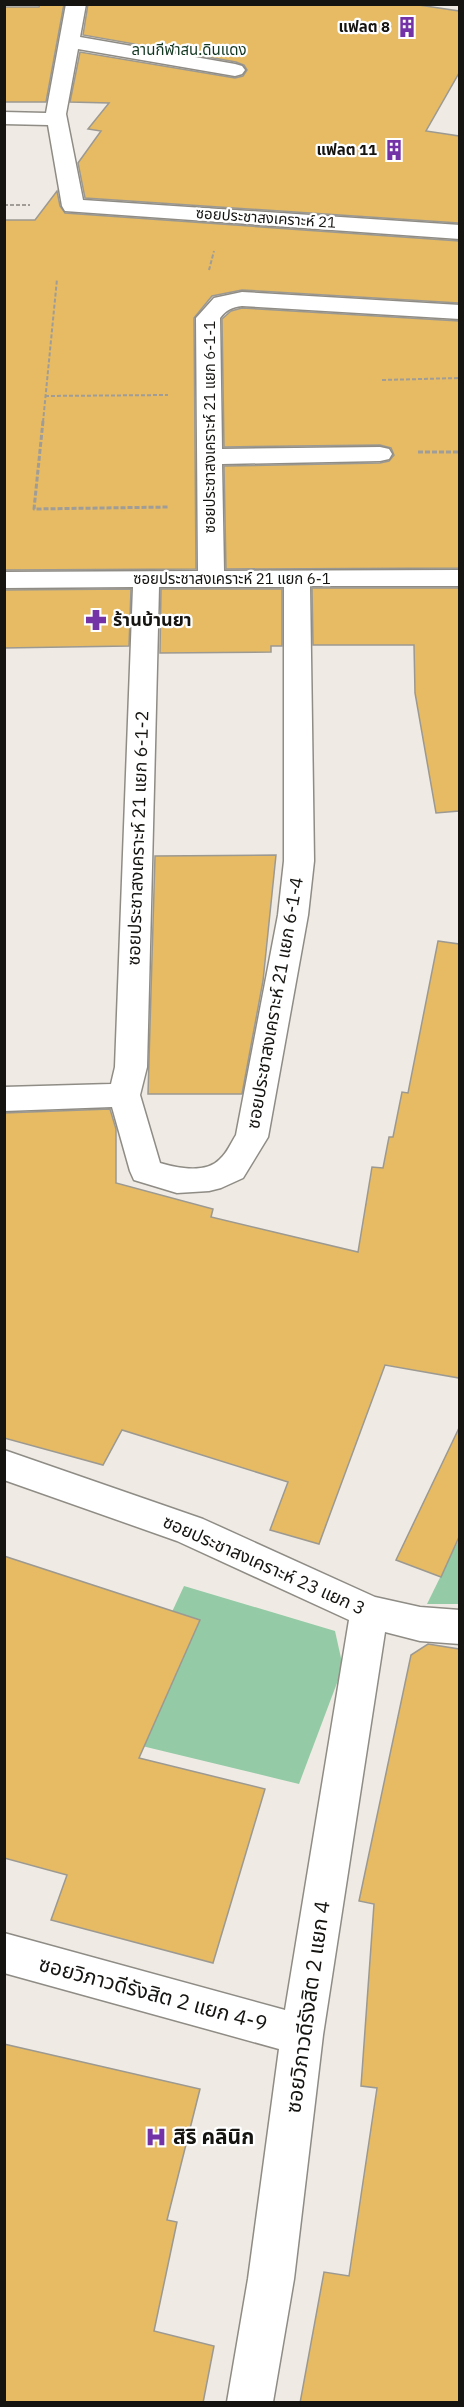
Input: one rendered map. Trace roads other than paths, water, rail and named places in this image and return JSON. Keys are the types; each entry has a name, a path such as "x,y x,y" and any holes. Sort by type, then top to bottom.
{"street":[{"path":"4,118 57,119 56,114 76,4"},
{"path":"69,42 235,70"},
{"name":"ซอยประชาสงเคราะห์ 21","path":"57,119 73,206 459,232"},
{"name":"ซอยประชาสงเคราะห์ 21 แยก 6-1-1","path":"211,580 208,318 215,306 226,300 242,299 459,312"},
{"path":"209,457 380,454"},
{"name":"ซอยประชาสงเคราะห์ 21 แยก 6-1","path":"4,580 459,578"},
{"name":"ซอยประชาสงเคราะห์ 21 แยก 6-1-2","path":"124,1095 131,1067 146,579"},
{"name":"ซอยประชาสงเคราะห์ 21 แยก 6-1-4","path":"124,1095 146,1171 177,1181 209,1179 231,1169 252,1137 292,915 299,861 297,579"},
{"path":"4,1099 124,1095"},
{"name":"ซอยประชาสงเคราะห์ 23 แยก 3","path":"4,1465 190,1530 369,1612 420,1624 459,1627"},
{"name":"ซอยวิภาวดีรังสิต 2 แยก 4","path":"250,2403 271,2279 302,2035 369,1612"},
{"name":"ซอยวิภาวดีรังสิต 2 แยก 4-9","path":"4,1953 302,2035"}],"place":[{"name":"แฟลต 8","path":"407,27"},
{"name":"แฟลต 11","path":"394,150"},
{"name":"ร้านบ้านยา","path":"96,620"},
{"name":"สิริ คลินิก","path":"156,2137"}],"park label":[{"name":"ลานกีฬาสน.ดินแดง","path":"189,50"}]}
